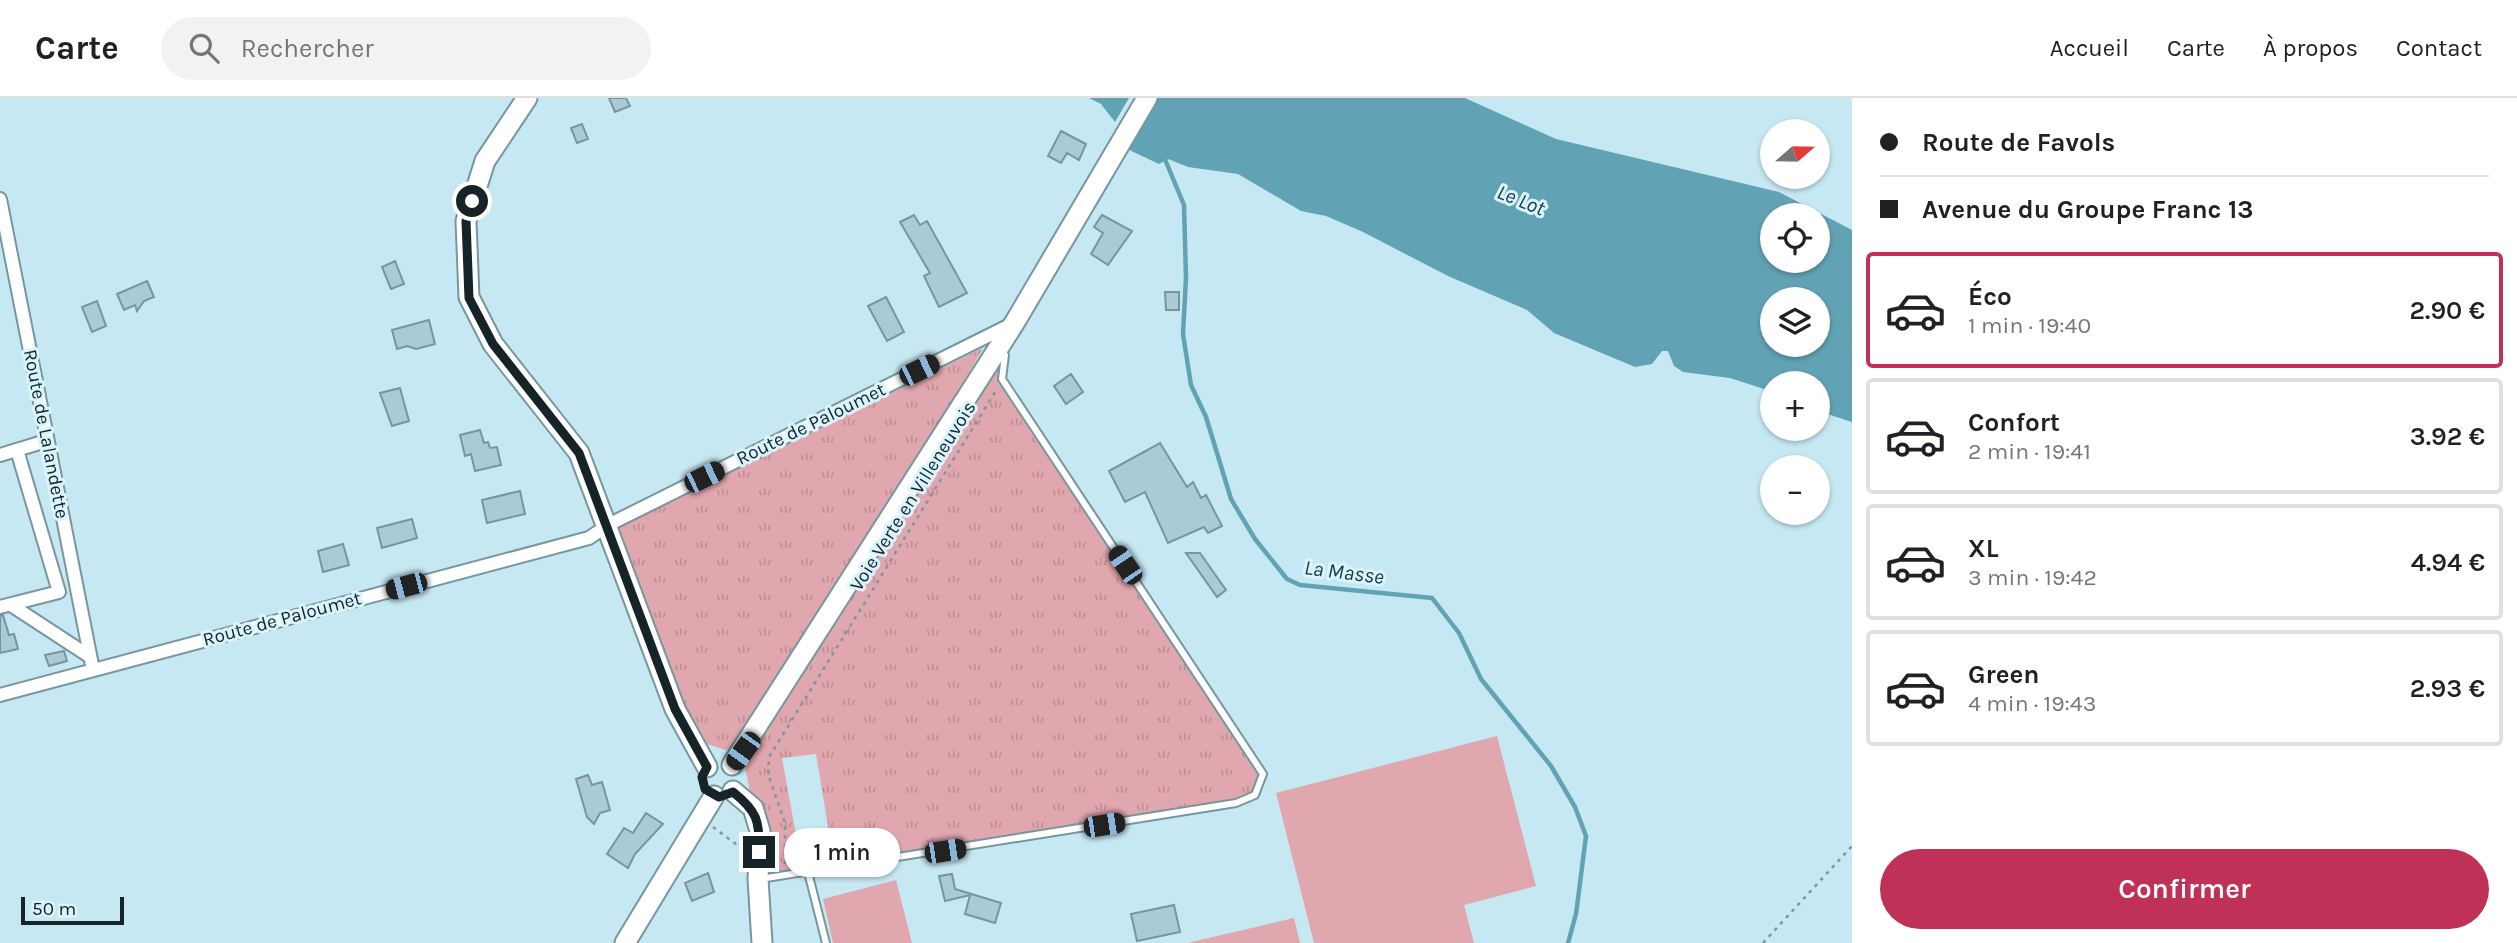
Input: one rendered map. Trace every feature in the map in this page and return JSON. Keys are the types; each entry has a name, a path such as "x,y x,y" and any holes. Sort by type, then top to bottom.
{"street":[{"path":"527,98 485,161 466,221 469,298 493,344 579,453 675,709 707,767 703,783 753,808 760,831 758,879 762,943"},
{"path":"732,765 1015,322 1099,174 1147,98"},
{"name":"Route de Lalandette","path":"0,199 93,670"},
{"name":"Route de Paloumet","path":"0,695 589,538 608,525 1015,322"},
{"path":"0,455 47,441"},
{"path":"5,606 58,592 17,450"},
{"path":"5,606 89,656"},
{"path":"625,943 724,794 738,781 732,765 722,761 707,767"}],"lane":[{"path":"758,879 1236,803 1255,794 1264,774 1002,379 1005,355 999,346"},
{"path":"808,872 825,943"}],"path":[{"name":"Voie Verte en Villeneuvois","path":"784,854 785,823 768,774 769,757 1002,379"},
{"path":"1763,943 1852,846"}],"green space":[{"path":"983,348 924,451 738,745 726,750 707,744 679,701 619,527"},
{"path":"991,360 1263,774 1255,795 1236,803 835,868 816,754 782,758 803,873 758,879 753,808 742,751"},
{"path":"1497,736 1536,886 1464,905 1474,943 1314,943 1276,793"},
{"path":"896,880 912,943 833,943 823,899"},
{"path":"1294,918 1300,943 1187,943"}],"water":[{"path":"1089,98 1129,98 1115,122 1101,104"},
{"name":"Le Lot","path":"1157,98 1465,98 1556,139 1779,192 1800,203 1760,203 1760,273 1830,273 1830,219 1852,230 1852,422 1830,415 1830,371 1760,371 1760,388 1730,378 1683,372 1674,366 1668,351 1662,351 1652,364 1635,367 1554,333 1527,310 1448,276 1363,232 1326,216 1301,211 1238,174 1188,167 1168,159 1159,164 1125,148"}],"building":[{"path":"609,98 626,98 630,106 615,112"},
{"path":"582,124 588,139 577,143 571,128"},
{"path":"1061,131 1086,144 1079,160 1067,153 1061,163 1048,156"},
{"path":"914,215 920,225 927,221 967,293 939,307 924,276 930,273 900,222"},
{"path":"1102,215 1132,231 1108,265 1091,254 1103,233 1094,227"},
{"path":"395,261 404,284 391,289 382,267"},
{"path":"147,281 154,297 144,301 137,311 135,305 124,310 117,294"},
{"path":"1165,292 1179,292 1179,310 1166,310"},
{"path":"886,297 904,332 887,341 868,306"},
{"path":"97,301 106,326 92,332 82,307"},
{"path":"429,320 435,344 416,349 407,346 397,349 392,330"},
{"path":"1071,374 1083,392 1066,404 1054,386"},
{"path":"400,388 409,421 392,426 380,393"},
{"path":"480,430 484,443 488,442 490,448 497,447 501,465 475,471 471,454 465,456 460,435"},
{"path":"1160,443 1187,487 1193,482 1201,498 1206,495 1222,526 1208,533 1204,527 1168,543 1145,492 1125,502 1109,471"},
{"path":"520,491 525,514 487,523 482,500"},
{"path":"412,519 417,538 382,548 377,528"},
{"path":"343,544 349,565 323,572 318,551"},
{"path":"1186,553 1200,553 1226,590 1217,597"},
{"path":"3,615 9,635 14,634 18,649 0,653 0,616"},
{"path":"64,651 67,661 49,666 45,655"},
{"path":"588,775 592,785 602,782 610,810 600,813 594,824 587,817 576,779"},
{"path":"646,813 663,824 635,854 628,868 607,854 624,828 633,833"},
{"path":"708,873 714,892 692,901 685,883"},
{"path":"952,874 955,889 1001,903 995,923 965,914 970,895 945,901 939,876"},
{"path":"1174,905 1180,932 1137,941 1131,914"}],"waterway":[{"name":"La Masse","path":"1164,157 1184,205 1186,278 1183,334 1191,385 1206,417 1231,499 1255,539 1287,579 1300,585 1432,598 1459,633 1481,679 1551,766 1575,807 1586,836 1576,914 1568,943"}],"route":[{"path":"472,201 466,221 469,298 493,344 579,453 675,709 707,767 702,777 705,789 719,797 733,792 753,808 760,831 759,852"}]}
